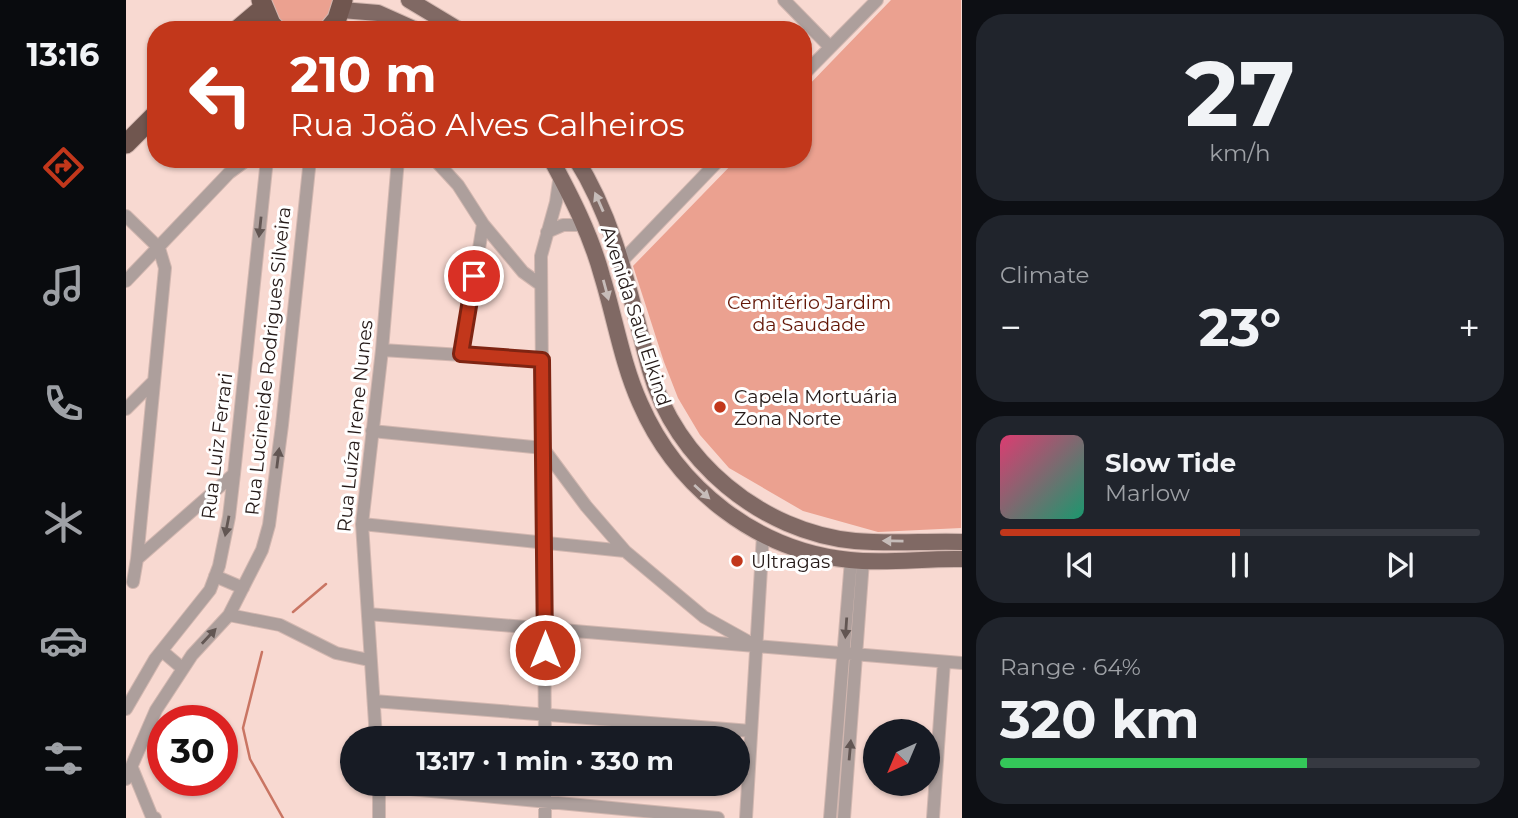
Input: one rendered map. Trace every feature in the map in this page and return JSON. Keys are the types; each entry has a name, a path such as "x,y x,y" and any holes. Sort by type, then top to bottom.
{"highway":[{"path":"246,21 262,4 271,21"},
{"path":"335,21 343,5"},
{"path":"126,144 147,123"}],"main road":[{"path":"409,0 443,21"},
{"path":"343,5 378,13 396,21"},
{"name":"Avenida Saul Elkind","path":"556,168 602,272 631,380 651,425 693,484 710,500 763,535 810,552 857,561 961,559"},
{"name":"Avenida Saul Elkind","path":"581,168 597,195 622,261 650,373 659,397 679,435 708,470 743,498 810,532 855,541 961,542"},
{"path":"583,225 596,236 606,260 614,264 622,261"},
{"path":"763,535 769,525 775,524 810,532"},
{"path":"927,558 961,551"}],"street":[{"path":"784,0 805,21"},
{"path":"812,66 877,0"},
{"path":"812,29 830,47"},
{"path":"126,281 236,168"},
{"name":"Rua Luiz Ferrari","path":"126,709 129,693 210,590 215,576 229,517 266,168"},
{"name":"Rua Lucineide Rodrigues Silveira","path":"129,774 156,710 182,668 229,615 262,550 269,525 282,425 309,168"},
{"name":"Rua Luíza Irene Nunes","path":"375,726 362,524 382,350 397,168"},
{"path":"442,168 458,185 483,224 523,272 541,285"},
{"path":"622,261 711,168"},
{"path":"545,726 541,256 556,202 560,174"},
{"path":"126,216 159,248 165,268 137,559 128,582"},
{"path":"461,354 483,224"},
{"path":"547,232 563,225 583,225"},
{"path":"382,350 542,360"},
{"path":"126,409 154,381"},
{"path":"372,431 543,448 586,506 625,551 704,617 755,645"},
{"path":"137,559 234,474"},
{"path":"362,524 625,551"},
{"path":"747,818 763,535"},
{"path":"844,818 857,561"},
{"path":"215,576 243,588"},
{"path":"368,614 961,663"},
{"path":"229,615 280,625 337,653 369,660"},
{"path":"698,641 704,617"},
{"path":"162,651 182,668"},
{"path":"830,818 851,654"},
{"path":"933,818 944,662"},
{"path":"374,701 751,731"},
{"path":"129,774 153,817"},
{"path":"379,796 379,818"},
{"path":"501,796 718,818"},
{"path":"545,796 545,818"}],"green space":[{"path":"267,0 337,0 325,21 276,19"},
{"name":"Cemitério Jardim da Saudade","path":"891,0 961,0 961,528 878,532 803,511 729,468 700,435 678,398 664,362 633,266 728,168 812,168 812,82"}],"waterway":[{"path":"293,612 326,584"},
{"path":"262,652 243,728 250,759 283,818"}],"place":[{"name":"Capela Mortuária Zona Norte","path":"720,407"},
{"name":"Ultragas","path":"737,561"}],"route":[{"path":"474,276 461,354 542,360 545,650"}]}
